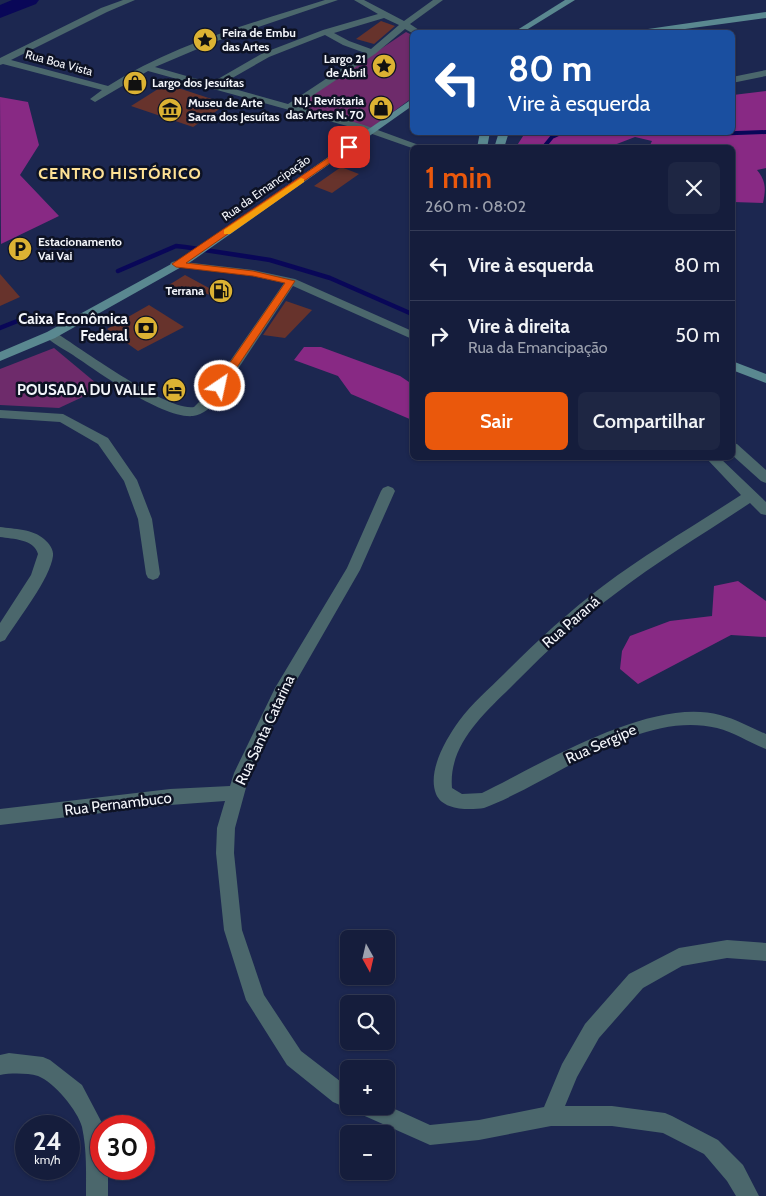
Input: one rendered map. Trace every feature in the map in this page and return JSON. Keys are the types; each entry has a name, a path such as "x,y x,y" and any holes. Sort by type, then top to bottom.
{"street":[{"path":"2,62 104,10 131,0"},
{"path":"95,99 108,89 160,60 241,30 334,0"},
{"path":"358,0 413,30"},
{"path":"288,108 372,52 414,17 439,0"},
{"path":"521,30 571,0"},
{"path":"214,85 266,54 326,32 384,15"},
{"path":"662,30 766,15"},
{"path":"326,32 346,43 372,52"},
{"name":"Rua Boa Vista","path":"2,62 108,89"},
{"path":"148,68 214,85 412,145"},
{"path":"735,79 766,73"},
{"path":"735,85 766,83"},
{"name":"Rua da Emancipação","path":"0,357 51,335 182,262 234,228 410,103"},
{"path":"182,262 291,281 410,334"},
{"path":"51,335 134,388 176,410 193,412 206,404 212,396 291,281"},
{"path":"735,366 766,379"},
{"path":"0,414 63,418 103,441 130,480 145,519 152,574"},
{"path":"735,450 766,478"},
{"path":"714,460 766,510"},
{"name":"Rua Santa Catarina","path":"340,1095 294,1058 256,1000 233,930 225,852 226,828 242,773 281,693 336,601 366,544 388,491"},
{"name":"Rua Paraná","path":"444,792 442,776 448,756 460,733 476,712 523,665 584,609 624,579 751,495"},
{"path":"0,532 21,535 38,543 44,548 46,553 36,577 0,636"},
{"name":"Rua Sergipe","path":"444,792 454,800 469,803 484,800 606,740 647,725 678,718 718,722 766,742"},
{"name":"Rua Pernambuco","path":"0,817 131,801 236,793"},
{"path":"551,1116 569,1070 592,1031 636,981 678,957 727,949 766,952"},
{"path":"0,1065 9,1063 43,1067 75,1092 92,1124 97,1159 97,1196"},
{"path":"385,1115 430,1135 479,1130 551,1116 612,1116 665,1123 711,1147 735,1173 748,1196"}],"shaded area":[{"name":"Largo 21 de Abril","path":"406,32 410,34 410,99 371,128 294,107"},
{"path":"766,91 766,168 757,170 764,185 763,203 735,202 735,145 650,145 652,141 635,137 614,145 517,145 524,135 735,135 735,95"},
{"path":"0,97 28,102 39,145 20,175 59,216 1,244"},
{"path":"304,347 321,347 400,376 410,383 410,419 351,394 338,376 294,360"},
{"path":"54,348 102,388 59,408 0,405 0,369"},
{"path":"738,581 766,601 766,637 731,635 638,684 620,669 622,651 630,636 670,621 712,616 714,586"}],"building":[{"path":"381,21 395,26 374,44 356,39"},
{"name":"Museu de Arte Sacra dos Jesuítas","path":"166,84 227,104 193,127 131,106"},
{"path":"341,167 359,174 332,193 314,186"},
{"path":"0,274 20,297 0,306"},
{"path":"185,275 220,294 220,296 164,288"},
{"path":"286,301 312,310 285,338 263,335"},
{"name":"Caixa Econômica Federal","path":"149,305 184,327 138,351 107,329"}],"waterway":[{"path":"0,12 29,0"},
{"path":"735,133 766,132"},
{"path":"545,145 556,135"},
{"path":"118,271 176,246 185,247 270,260 330,278 410,313"},
{"path":"0,328 30,316"}],"slow traffic":[{"path":"227,232 301,180"}],"place":[{"name":"Feira de Embu das Artes","path":"205,40"},
{"name":"Largo 21 de Abril","path":"384,66"},
{"name":"Largo dos Jesuítas","path":"135,83"},
{"name":"N.J. Revistaria das Artes N. 70","path":"381,108"},
{"name":"Museu de Arte Sacra dos Jesuítas","path":"170,110"},
{"name":"Estacionamento Vai Vai","path":"20,249"},
{"name":"Terrana","path":"221,291"},
{"name":"Caixa Econômica Federal","path":"146,328"},
{"name":"POUSADA DU VALLE","path":"174,390"}],"district":[{"name":"CENTRO HISTÓRICO","path":"120,173"}],"route":[{"path":"220,386 291,281 253,273 176,264 188,259 234,228 349,147"}]}
